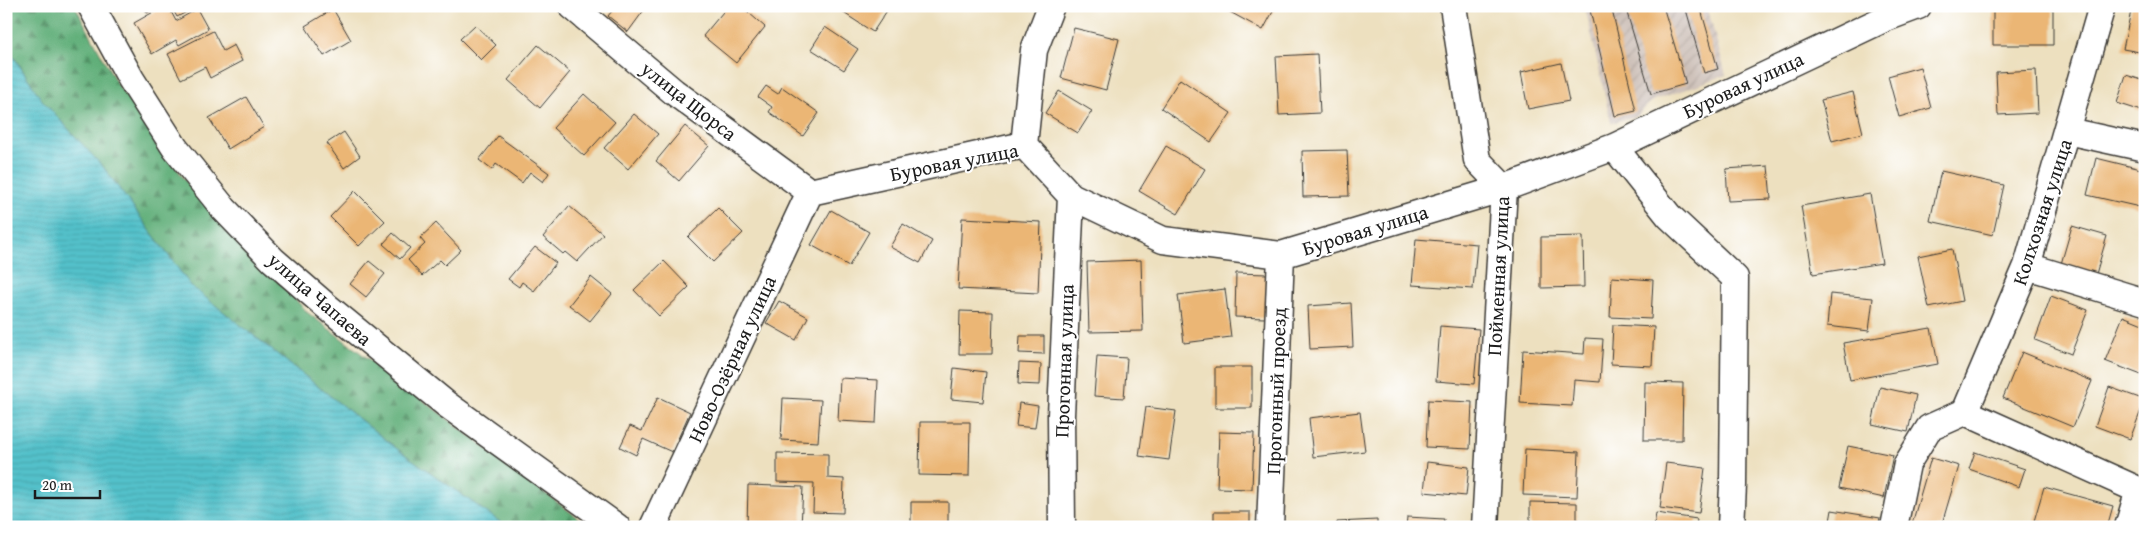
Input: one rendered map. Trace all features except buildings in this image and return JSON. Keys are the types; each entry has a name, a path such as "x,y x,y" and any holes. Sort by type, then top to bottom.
{"street":[{"name":"улица Чапаева","path":"91,6 131,80 175,148 224,210 273,260 446,404 617,527"},
{"name":"улица Щорса","path":"572,6 674,92 810,192"},
{"path":"1024,145 1034,50 1051,6"},
{"name":"Пойменная улица","path":"1453,6 1477,160 1504,188 1485,527"},
{"name":"Буровая улица","path":"810,192 1024,145 1071,196 1163,240 1281,255 1504,188 1614,146 1884,12 1918,6"},
{"name":"Колхозная улица","path":"1966,412 2027,266 2068,131 2102,6"},
{"path":"2068,131 2145,148"},
{"path":"1614,146 1669,216 1735,278 1734,485 1731,527"},
{"name":"Ново-Озёрная улица","path":"654,527 810,192"},
{"name":"Прогонная улица","path":"1062,527 1061,415 1071,196"},
{"name":"Прогонный проезд","path":"1270,527 1281,255"},
{"path":"2027,266 2145,302"},
{"path":"1894,527 1907,464 1929,428 1966,412 2142,492 2128,527"}],"shaded area":[{"path":"1585,6 1707,6 1726,75 1652,101 1637,116 1611,123"}],"green space":[{"path":"6,6 75,6 116,82 185,180 308,313 590,527 507,527 396,448 191,286 104,168 42,100 6,45"}],"water":[{"path":"6,45 42,100 104,168 191,286 396,448 507,527 6,527"}]}
